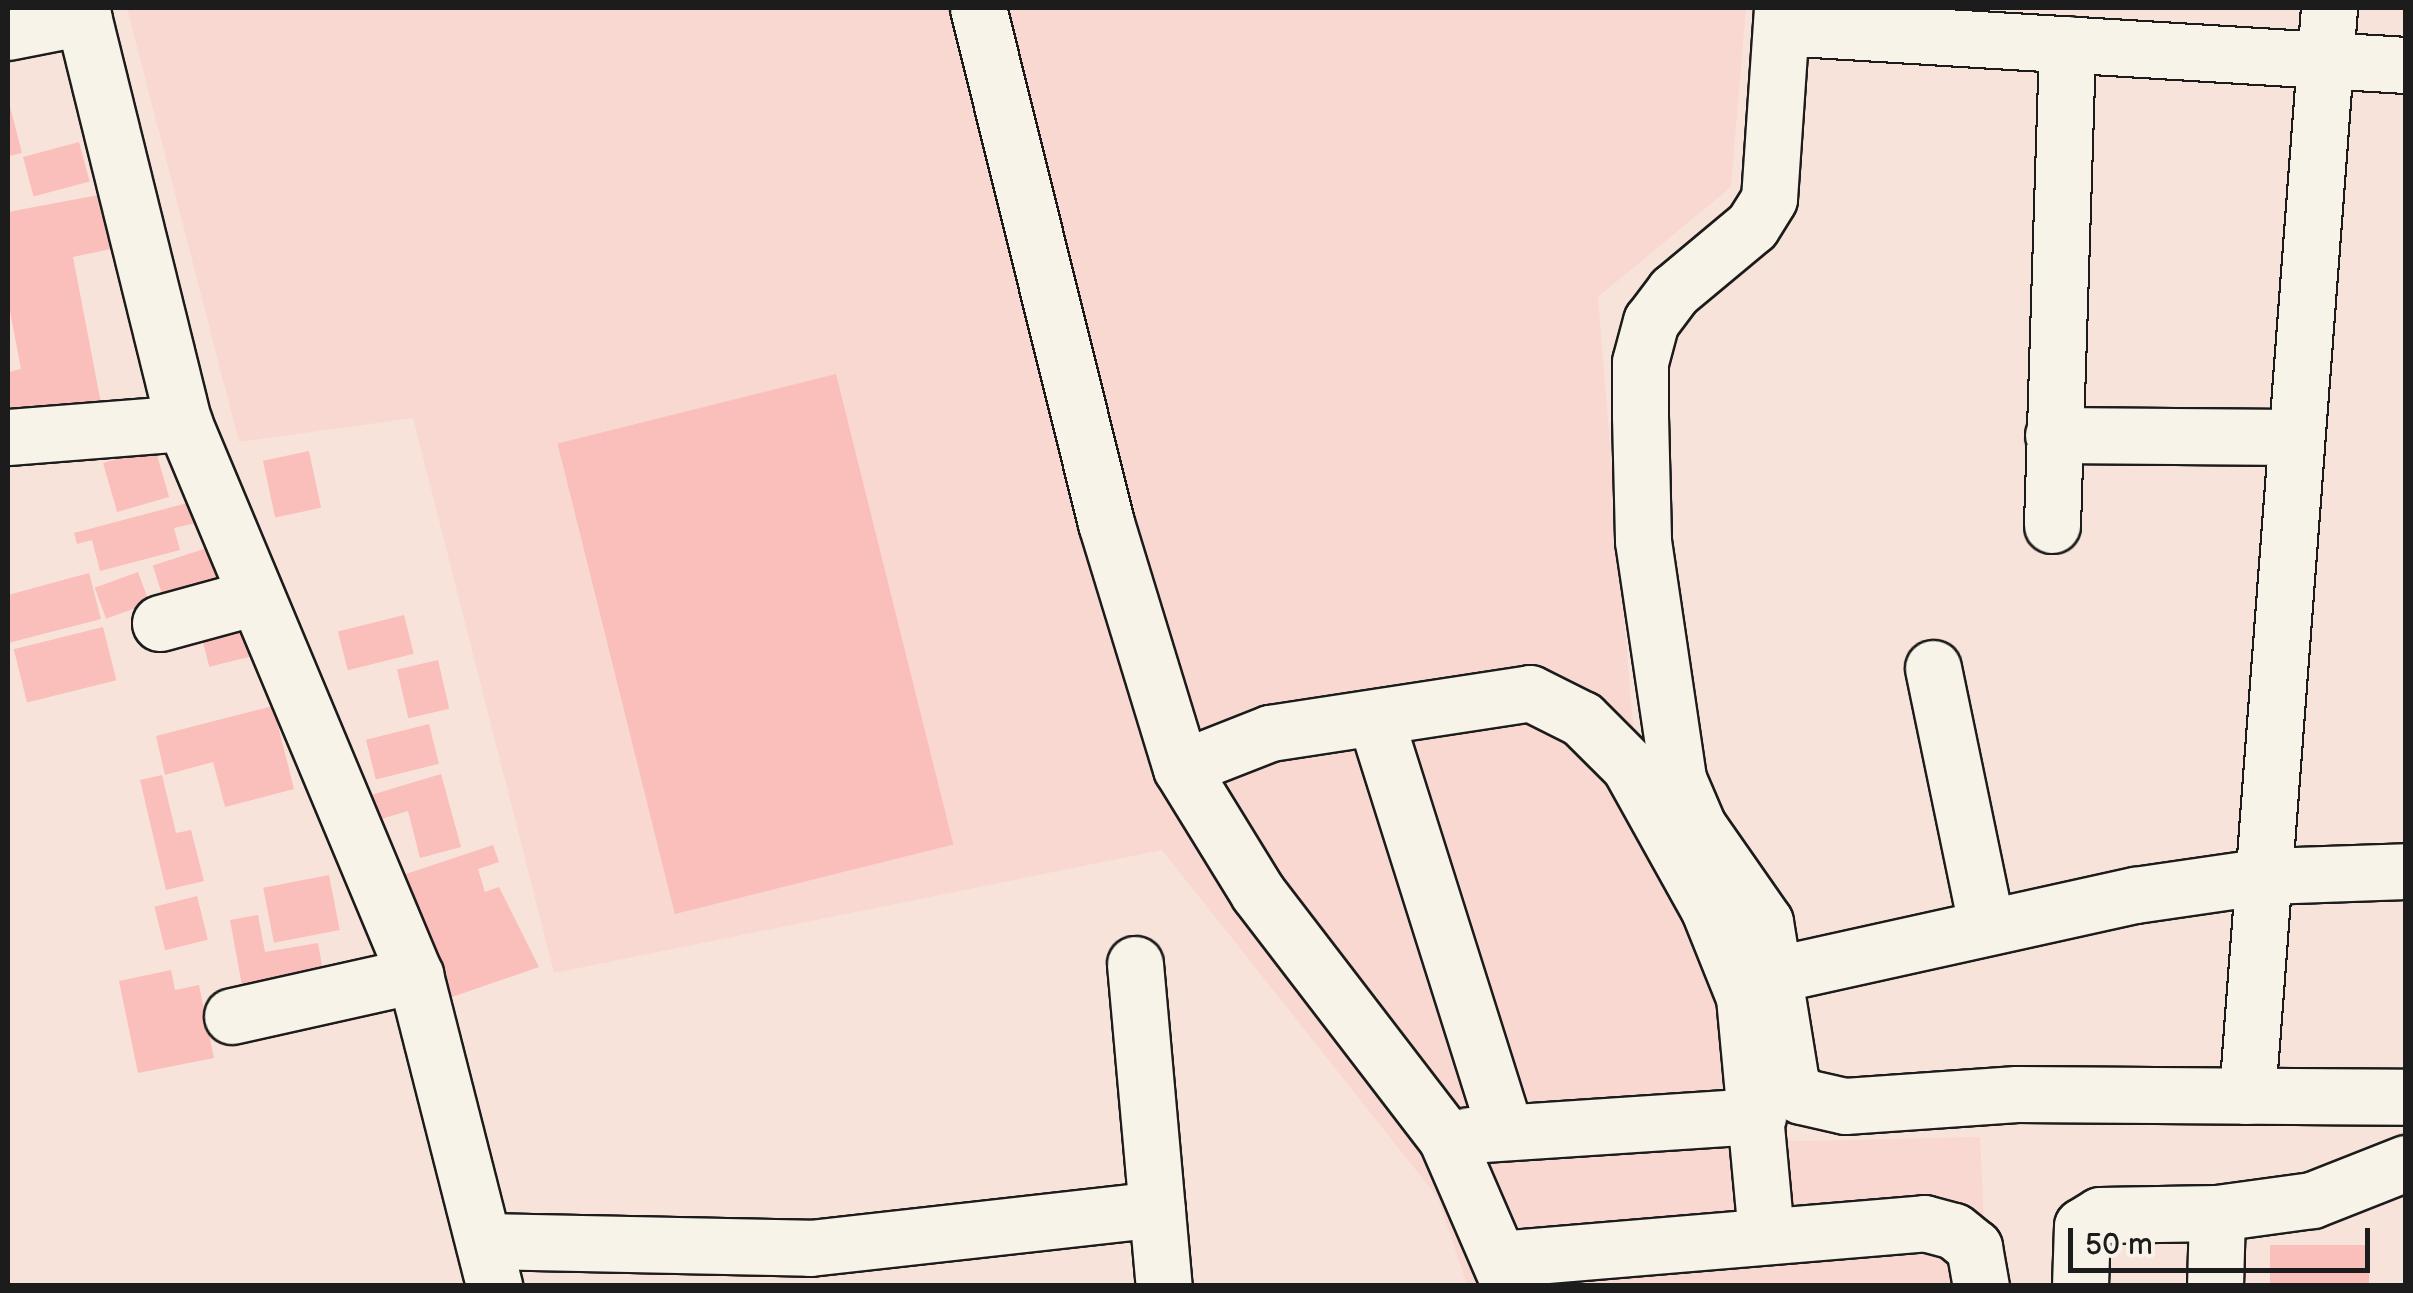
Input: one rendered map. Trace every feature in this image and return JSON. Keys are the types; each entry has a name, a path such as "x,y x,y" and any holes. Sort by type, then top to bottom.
{"street":[{"path":"978,8 1106,523 1181,768 1258,893 1446,1138 1504,1272 1766,1236 1924,1223 1954,1231 1974,1247 1981,1286"},
{"path":"8,32 82,12 184,424 415,975 489,1264 810,1248 1157,1209"},
{"path":"2406,66 2327,33 2131,28 2067,44 1782,17 1768,199 1752,226 1674,292 1651,321 1640,380 1643,540 1678,779 1698,826 1766,922 1778,974 1791,1082 1801,1096 1845,1106 2017,1094 2406,1097"},
{"path":"2247,1096 2327,33"},
{"path":"2052,524 2067,44"},
{"path":"8,437 184,424"},
{"path":"2053,435 2296,437"},
{"path":"160,623 255,596"},
{"path":"1933,668 1986,924"},
{"path":"1181,768 1270,733 1376,721 1530,693 1582,719 1629,766 1709,910 1744,997 1758,1116 1766,1236"},
{"path":"1376,721 1505,1131"},
{"path":"1778,974 1986,924 2266,876 2406,871"},
{"path":"1135,964 1164,1286"},
{"path":"232,1016 415,975"},
{"path":"1446,1138 1758,1116"},
{"path":"2080,1286 2082,1226 2090,1220 2217,1213 2312,1200 2406,1164"},
{"path":"2215,1286 2217,1213"}],"shaded area":[{"path":"127,8 1746,8 1731,187 1598,297 1641,823 1726,967 1758,1142 1980,1137 1987,1285 1467,1285 1438,1198 1162,850 554,973 413,418 239,442"}],"building":[{"path":"8,99 22,153 8,156"},
{"path":"79,142 90,182 34,197 23,157"},
{"path":"109,193 120,247 73,257 104,419 8,427 8,372 21,369 8,301 8,212"},
{"path":"836,374 953,845 675,914 558,443"},
{"path":"155,448 169,497 117,512 103,463"},
{"path":"309,451 321,508 275,518 263,461"},
{"path":"195,501 200,522 174,528 180,550 100,571 92,540 77,544 74,533"},
{"path":"207,548 221,590 166,607 153,566"},
{"path":"138,572 149,603 106,619 95,588"},
{"path":"89,573 101,619 8,643 8,595"},
{"path":"243,612 254,656 209,667 198,623"},
{"path":"404,615 414,654 348,670 338,631"},
{"path":"103,627 116,680 27,703 14,649"},
{"path":"438,660 449,709 408,718 397,669"},
{"path":"273,706 294,789 225,807 213,762 165,775 156,736"},
{"path":"429,724 439,764 376,780 366,740"},
{"path":"441,774 461,847 420,858 408,811 378,820 371,795"},
{"path":"162,775 176,833 191,830 204,881 166,890 140,780"},
{"path":"493,845 499,862 478,869 485,892 499,887 539,967 449,998 406,874"},
{"path":"329,875 340,930 274,943 263,888"},
{"path":"197,896 208,940 165,950 154,907"},
{"path":"258,915 265,952 318,943 326,987 245,1002 230,920"},
{"path":"171,970 175,990 199,985 214,1058 138,1073 119,981"},
{"path":"2270,1245 2369,1245 2369,1286 2270,1286"}]}
